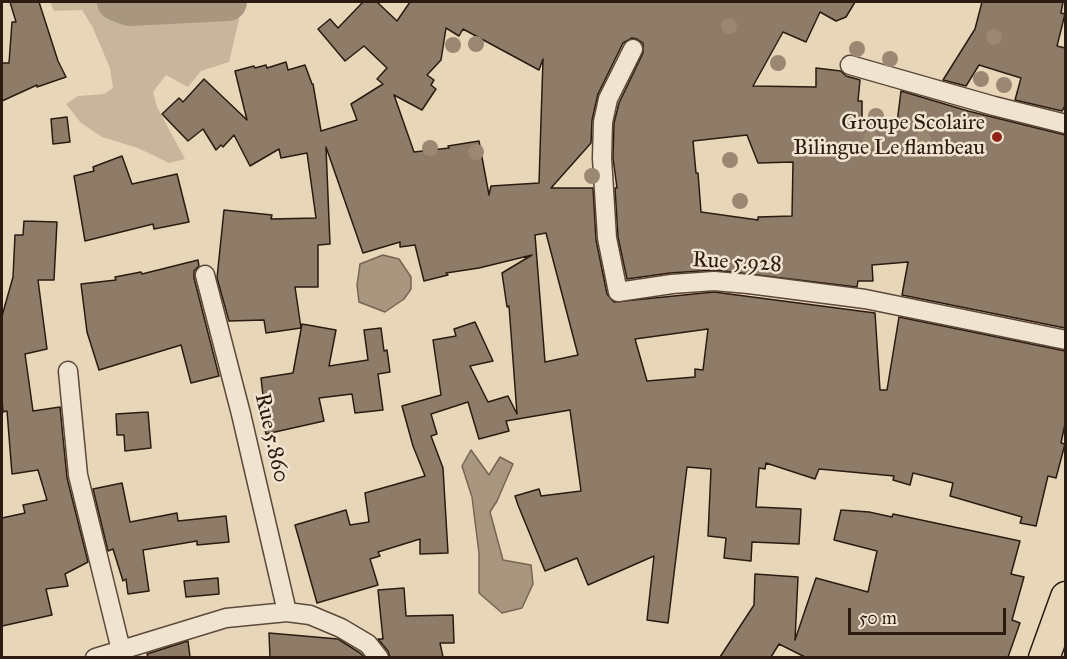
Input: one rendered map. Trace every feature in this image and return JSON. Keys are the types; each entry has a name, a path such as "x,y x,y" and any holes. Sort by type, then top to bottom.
{"highway":[{"path":"1044,657 1065,597"}],"street":[{"name":"Rue 5.928","path":"633,49 608,99 603,122 602,158 607,238 618,292 672,284 714,281 749,284 865,299 1065,340"},
{"path":"850,65 1065,124"},
{"name":"Rue 5.860","path":"205,275 241,414 287,612"},
{"path":"68,371 78,475 121,650"},
{"path":"95,657 226,618 287,612 310,615 341,628 368,644 379,657"}],"shaded area":[{"path":"50,2 243,2 229,62 201,71 188,87 166,75 153,92 157,107 185,159 169,163 138,148 102,137 81,123 66,104 78,96 104,94 113,88 110,68 92,26 82,10 54,11"},
{"path":"383,255 399,259 411,277 411,289 404,299 385,312 359,302 357,285 360,264"},
{"path":"471,450 489,475 500,457 513,464 490,512 503,560 531,565 533,584 522,608 502,613 479,593 479,553 472,497 462,466"}],"building":[{"path":"10,2 39,2 58,61 66,77 37,87 37,85 2,101 2,63 9,63 12,22 16,22"},
{"path":"363,2 377,2 397,21 410,2 855,2 846,17 836,21 820,12 806,42 783,32 753,86 816,87 816,68 841,71 846,76 860,80 858,101 862,101 862,123 897,123 901,91 968,111 1065,135 1065,328 902,295 908,262 872,265 873,281 858,281 857,287 715,270 627,279 618,237 615,188 617,188 613,158 614,123 619,103 643,53 643,43 637,39 632,38 623,43 598,94 592,120 591,143 551,188 593,188 596,240 607,294 614,302 714,292 875,313 880,390 887,390 899,317 1065,351 1065,424 1061,443 1065,444 1056,478 1048,476 1036,526 1020,523 1022,517 950,496 953,483 913,473 910,485 893,480 894,476 819,469 815,479 766,463 765,469 759,468 756,507 801,509 799,544 752,542 751,561 724,558 726,538 708,536 711,469 687,467 668,623 647,620 654,556 588,585 577,558 545,571 518,505 515,496 539,489 541,496 581,491 570,410 506,421 509,431 479,439 468,402 431,414 437,434 431,436 443,468 448,553 420,554 420,539 378,552 380,556 370,559 378,585 317,603 295,525 346,510 350,525 369,522 365,493 425,476 413,446 402,406 441,395 433,340 456,336 454,329 475,322 493,361 470,366 488,402 508,396 517,414 509,306 507,307 502,273 532,255 479,268 446,273 448,275 424,281 415,245 400,247 400,242 363,253 326,147 330,244 318,245 318,287 295,287 301,328 266,333 264,320 229,321 217,278 224,210 272,215 271,219 316,218 307,153 281,158 279,149 250,166 234,135 223,147 221,145 216,150 203,129 188,141 162,114 179,98 183,102 204,79 247,120 235,71 254,66 255,68 266,65 267,68 286,62 288,70 305,65 313,84 321,131 357,120 351,104 383,84 377,79 387,68 364,46 345,61 318,29 330,19 338,28","holes":["446,28 459,36 463,29 539,70 543,59 539,183 491,186 489,195 479,141 448,146 449,148 414,152 394,95 422,110 436,89 431,85 434,80 427,75 441,60","747,135 758,163 793,162 792,216 758,217 758,220 701,212 693,141","546,233 578,355 545,362 535,235","708,329 703,370 695,369 695,377 647,381 635,339"]},
{"path":"982,2 1063,2 1061,13 1065,14 1057,46 1065,48 1065,106 1062,111 1015,100 1021,78 979,65 966,86 943,80 975,29"},
{"path":"67,117 70,142 53,144 51,119"},
{"path":"122,156 132,184 177,174 189,222 154,229 153,224 85,241 74,176 94,171 93,167"},
{"path":"24,221 57,222 54,280 38,280 47,349 25,354 33,411 60,407 67,478 88,562 65,574 68,586 46,589 52,615 2,626 2,518 25,513 23,505 47,500 38,470 12,474 7,411 3,412 2,316 13,277 15,235 23,235"},
{"path":"198,260 199,266 194,271 194,278 219,376 191,383 181,345 99,370 87,332 81,284 116,280 115,277 141,272 142,274"},
{"path":"302,324 336,330 329,366 368,360 364,330 381,328 390,372 378,374 383,410 355,413 352,394 319,398 324,421 266,434 262,414 265,413 261,378 293,373"},
{"path":"148,412 151,448 125,451 124,435 117,435 116,414"},
{"path":"122,483 130,522 177,513 178,521 226,516 229,542 197,545 197,541 143,550 149,591 128,594 126,579 123,581 113,549 108,551 93,489"},
{"path":"841,510 869,512 892,517 893,514 1020,541 1011,574 1024,577 1012,620 1020,623 1008,657 805,657 779,644 771,657 720,657 754,605 755,574 798,577 795,640 816,578 868,592 877,551 834,540"},
{"path":"218,578 219,594 186,597 184,581"},
{"path":"404,588 406,616 453,615 454,643 440,643 443,657 390,657 378,639 383,639 378,590"},
{"path":"269,633 338,639 364,657 270,657"},
{"path":"188,641 190,657 148,657 147,654"}],"waterway":[{"path":"116,2 130,7 228,2"}],"place":[{"name":"Groupe Scolaire Bilingue Le flambeau","path":"997,137"}]}
